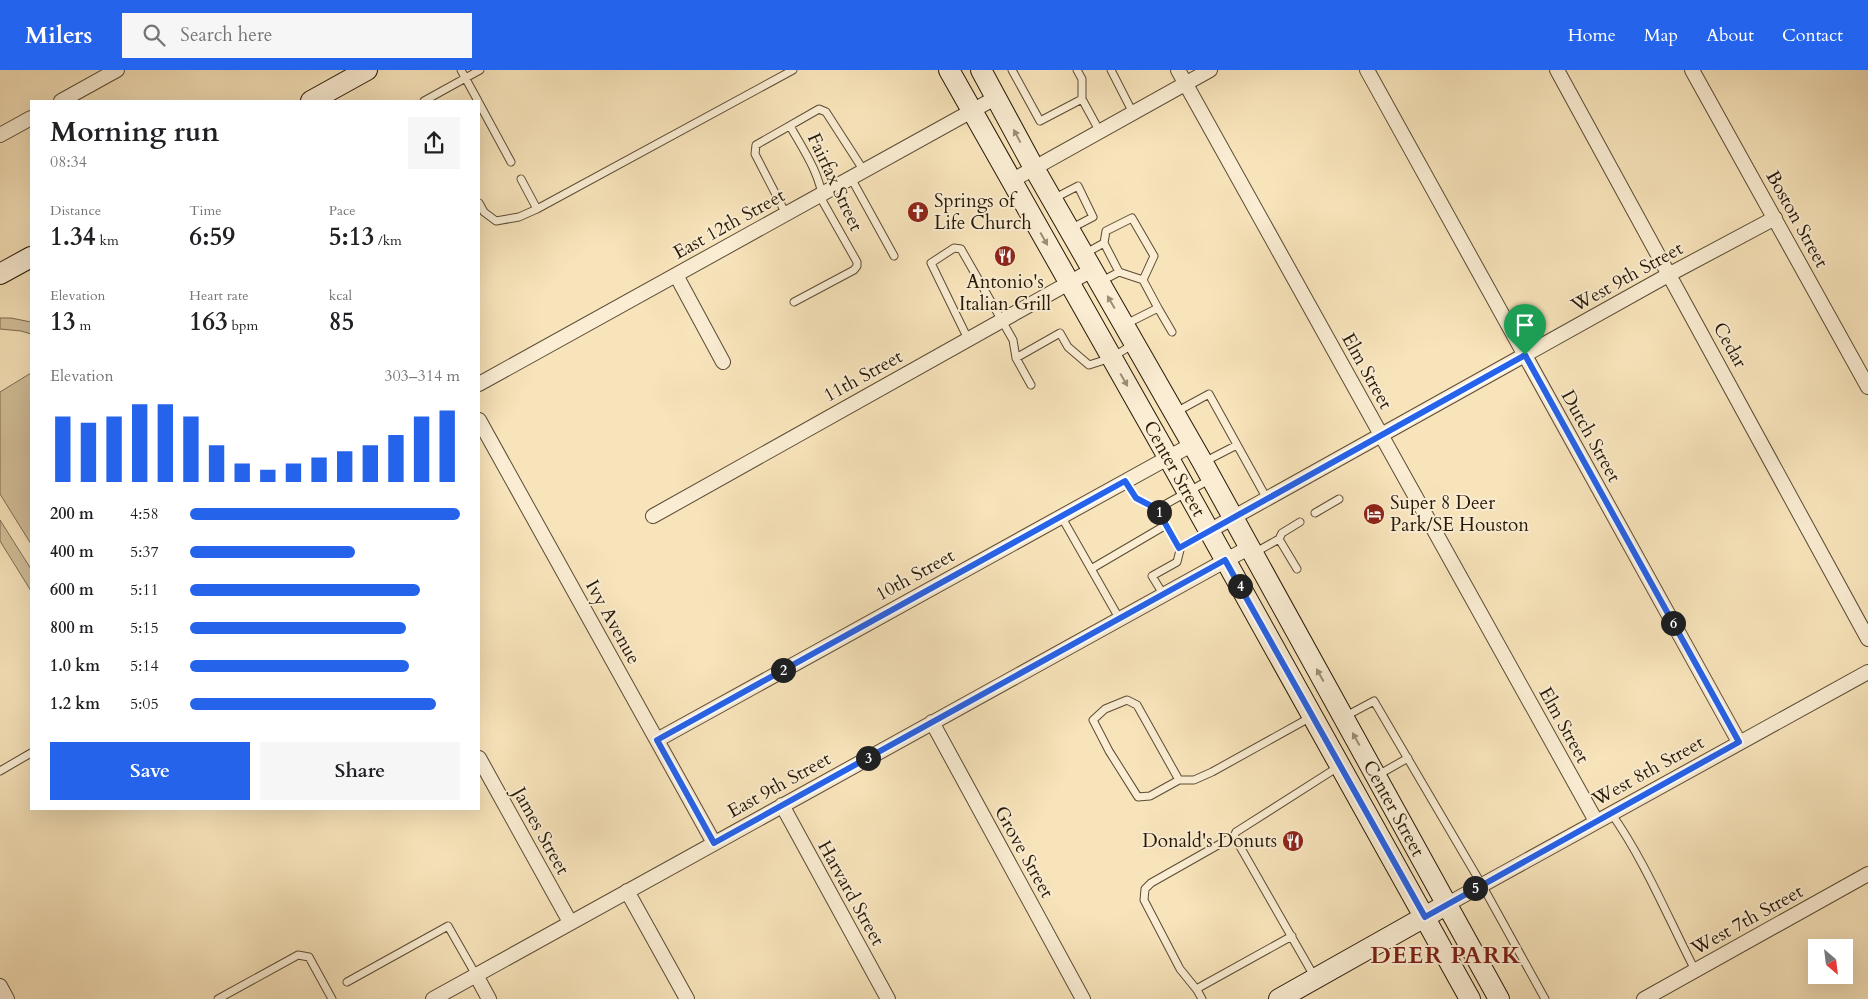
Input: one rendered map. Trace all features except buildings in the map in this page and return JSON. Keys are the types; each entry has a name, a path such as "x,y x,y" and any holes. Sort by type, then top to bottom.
{"main road":[{"path":"313,100 367,70"},
{"name":"Center Street","path":"949,70 1168,457 1470,999"},
{"name":"Center Street","path":"985,72 1034,168 1193,444 1498,999"},
{"path":"0,274 30,258"},
{"path":"1279,999 1446,905"}],"street":[{"path":"63,100 117,70"},
{"name":"Elm Street","path":"1178,70 1596,821"},
{"path":"1011,181 1210,70"},
{"name":"Dutch Street","path":"1367,70 1739,742"},
{"name":"Cedar","path":"1557,70 1868,639"},
{"name":"Boston Street","path":"1692,70 1868,387"},
{"name":"East 12th Street","path":"480,383 997,97"},
{"path":"0,135 30,119"},
{"name":"West 9th Street","path":"1209,531 1670,274 1775,218"},
{"name":"11th Street","path":"653,516 1092,269"},
{"path":"676,275 724,362"},
{"name":"Ivy Avenue","path":"480,422 714,843"},
{"name":"10th Street","path":"657,740 1193,444"},
{"name":"East 9th Street","path":"433,999 1119,618 1225,560 1252,550"},
{"name":"West 8th Street","path":"1446,905 1868,672"},
{"name":"Grove Street","path":"932,722 1083,999"},
{"name":"James Street","path":"480,760 570,922"},
{"name":"Harvard Street","path":"782,805 888,999"},
{"name":"West 7th Street","path":"1644,999 1868,874"},
{"path":"627,891 687,999"},
{"path":"476,975 489,999"},
{"path":"0,986 7,999"}],"lane":[{"path":"461,70 477,100"},
{"path":"426,100 480,70"},
{"path":"480,205 484,212 496,221 519,218 794,70"},
{"path":"1012,70 1040,121 1082,99"},
{"path":"1077,70 1082,79 1082,99 1100,132"},
{"path":"1111,70 1133,113"},
{"path":"480,106 511,162"},
{"path":"786,214 754,151 756,145 819,109 823,110 864,171"},
{"name":"Fairfax Street","path":"790,126 814,170 826,209 857,262 854,270 794,302"},
{"path":"851,178 894,256"},
{"path":"521,179 537,209"},
{"path":"1052,200 1078,186 1093,216 1069,229"},
{"path":"1143,280 1154,256 1132,218 1106,232 1104,243 1092,269 1119,272 1143,280 1172,332"},
{"path":"1104,243 1119,272"},
{"path":"968,339 931,262 954,248 961,249 1002,320 1013,340 1016,358 1030,385"},
{"path":"1124,325 1158,308"},
{"path":"1016,358 1060,334 1068,347 1089,365 1112,358 1135,343"},
{"path":"1175,413 1209,394 1267,499"},
{"path":"1157,509 1187,492 1237,445"},
{"path":"1125,481 1136,498 1157,509 1180,550 1177,562 1152,576 1163,594"},
{"path":"1315,513 1339,499"},
{"path":"1061,516 1119,618"},
{"path":"1252,550 1279,539 1282,532 1300,522"},
{"path":"1091,569 1166,525"},
{"path":"1179,548 1209,531"},
{"path":"1279,539 1297,569"},
{"path":"1179,780 1137,705 1127,700 1105,709 1094,720 1108,751 1138,797 1150,796 1179,780 1194,780 1212,772 1312,716"},
{"path":"1344,717 1374,701 1482,884 1545,999"},
{"path":"0,771 30,754"},
{"path":"1376,776 1408,758"},
{"path":"1202,999 1180,969 1162,935 1144,900 1145,889 1150,883 1234,836 1236,832 1340,766"},
{"path":"1611,813 1646,873 1694,970"},
{"path":"1234,836 1315,979"},
{"path":"347,982 448,926 476,975"},
{"path":"1197,990 1292,936"},
{"path":"218,999 298,955 309,957 332,999"}],"shaded area":[{"path":"0,318 30,322 30,334 0,329"},
{"path":"30,374 30,542 0,494 0,392"},
{"path":"0,520 30,567 30,589 0,541"}],"place":[{"name":"Springs of Life Church","path":"918,212"},
{"name":"Antonio's Italian Grill","path":"1005,256"},
{"name":"Super 8 Deer Park/SE Houston","path":"1374,514"},
{"name":"Donald's Donuts","path":"1293,841"}],"district":[{"name":"DEER PARK","path":"1446,955"}],"route":[{"path":"1525,355 1739,742 1425,917 1225,560 714,843 657,740 1125,481 1136,498 1157,509 1179,548 1525,355"}]}
